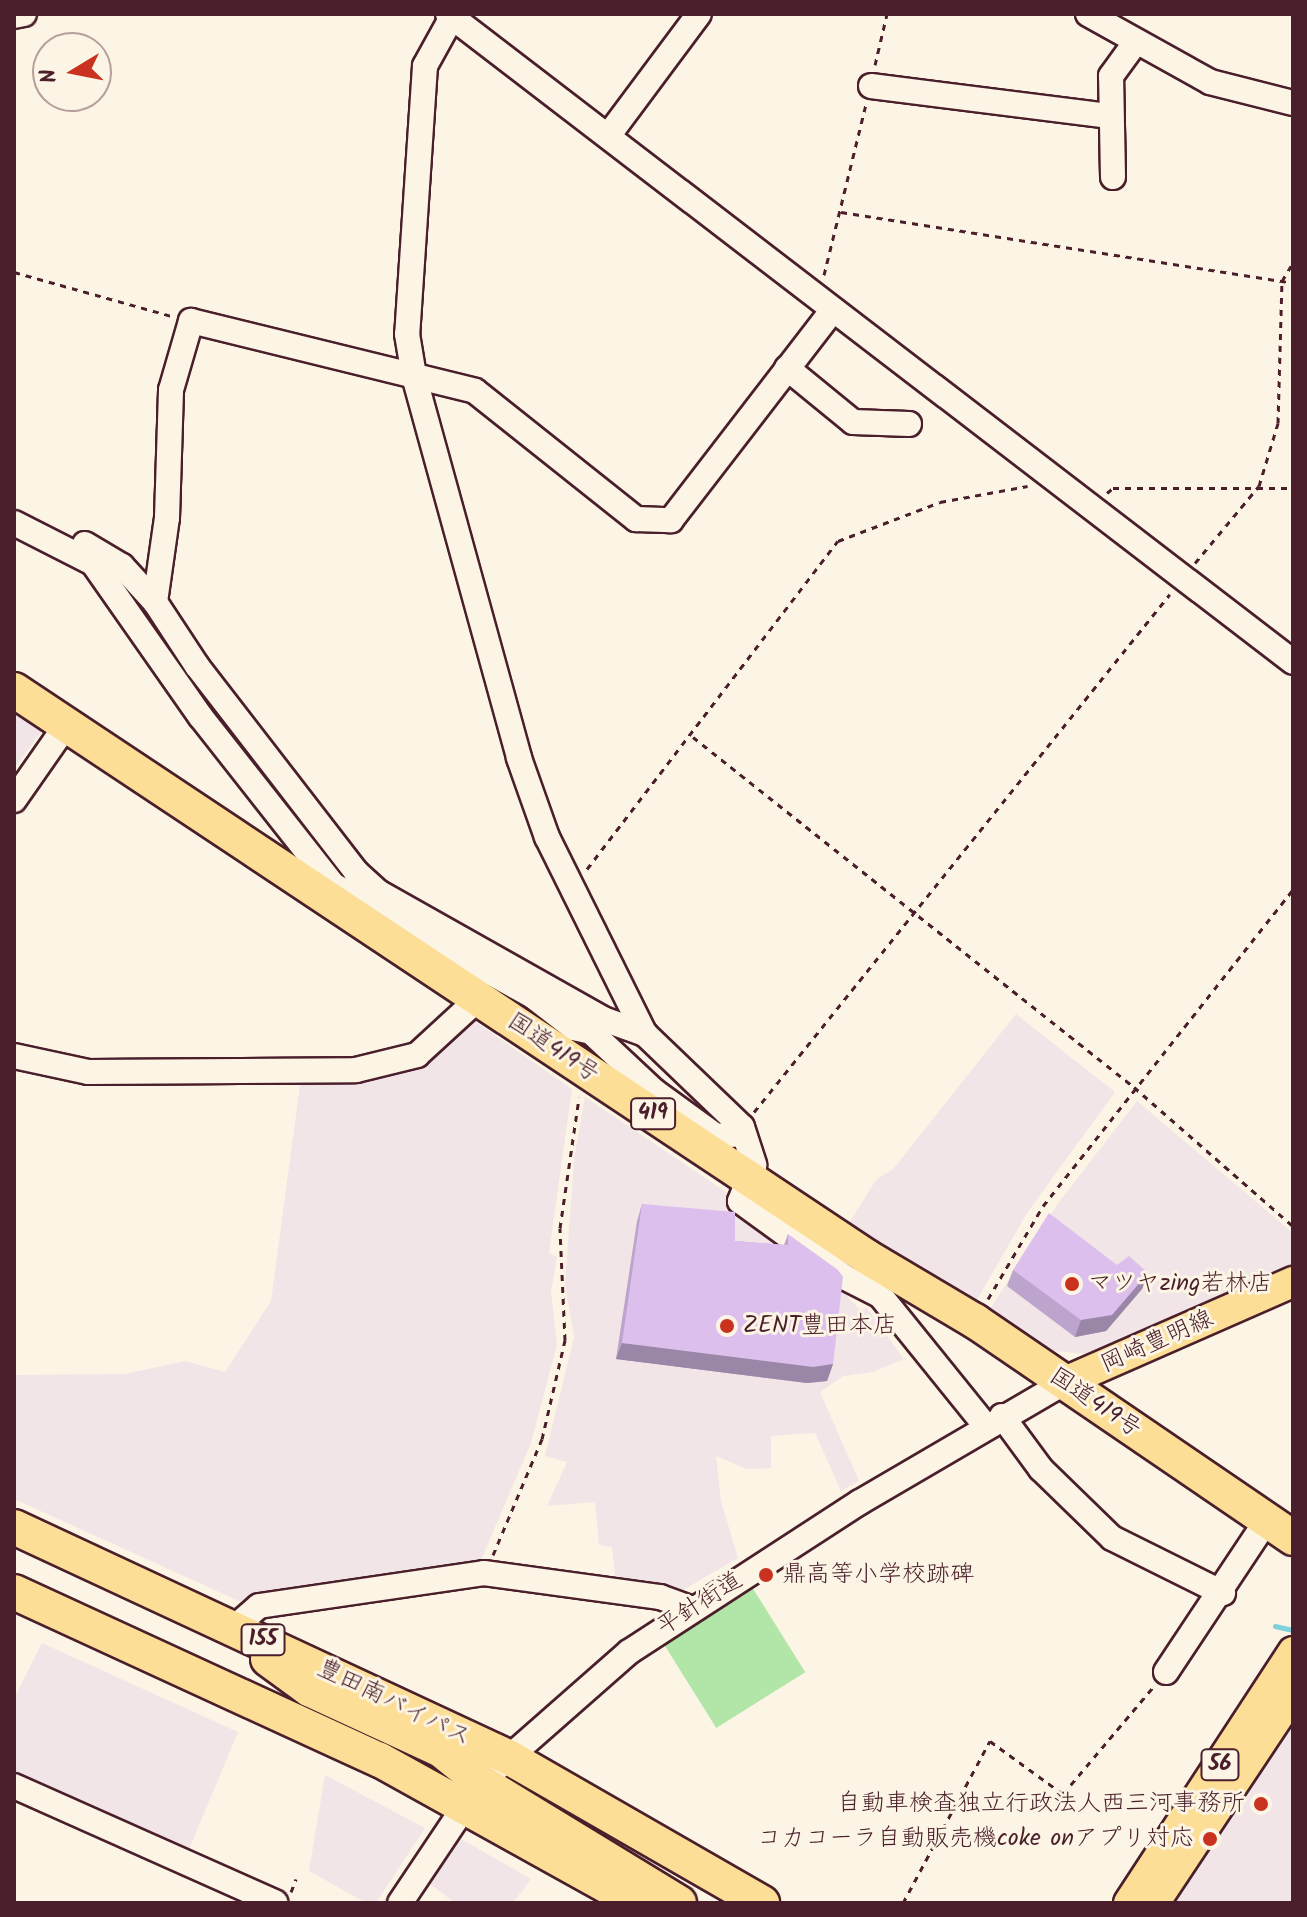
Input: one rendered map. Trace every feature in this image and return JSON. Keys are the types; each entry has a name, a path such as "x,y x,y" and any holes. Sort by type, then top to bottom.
{"highway":[{"name":"国道419号","path":"14,690 747,1175 856,1267 975,1321 1280,1529"},
{"name":"豊田南バイパス","path":"14,1527 236,1626 510,1758 762,1903"},
{"name":"155","path":"14,1592 380,1760 472,1793 638,1903"},
{"path":"204,1613 309,1689 441,1750 472,1793 679,1903"},
{"path":"612,1817 732,1903"}],"main road":[{"name":"岡崎豊明線","path":"1065,1382 1293,1282"},
{"name":"56","path":"1129,1903 1293,1652"},
{"name":"56","path":"1154,1903 1293,1694"}],"street":[{"path":"14,16 24,14"},
{"path":"608,136 699,14"},
{"path":"1088,14 1135,43 1210,82 1293,103"},
{"path":"747,1175 754,1165 742,1131 645,1034 572,888 519,758 414,376 407,334 425,66 450,16 1293,662"},
{"path":"1113,177 1111,76 1135,43"},
{"path":"871,86 1110,116"},
{"path":"155,602 167,518 171,390 191,321 475,391 636,519 671,520 787,368 825,305"},
{"path":"787,368 853,422 909,424"},
{"path":"14,505 122,566 155,602 197,666 356,872 378,892 603,1019 645,1034"},
{"path":"14,523 93,563 201,717 333,885 534,997 574,1028 591,1032 654,1091 716,1136 742,1131"},
{"path":"14,800 67,724"},
{"path":"14,1056 88,1072 356,1070 417,1055 478,999"},
{"path":"856,1267 993,1420 1112,1538 1223,1593"},
{"name":"平針街道","path":"400,1903 472,1793 590,1684 690,1608 993,1420 1065,1382"},
{"path":"1166,1672 1223,1593 1280,1529"},
{"path":"236,1626 259,1606 484,1573 660,1597 690,1608"},
{"path":"14,1786 275,1902"}],"path":[{"path":"825,305 841,212 887,14"},
{"path":"841,212 1293,283"},
{"path":"742,1131 1182,578 1259,486 1278,423 1282,281 1293,263"},
{"path":"14,272 191,321"},
{"path":"572,888 693,737 838,541 940,502 1027,487 1048,475"},
{"path":"1091,507 1113,488 1293,488"},
{"path":"693,737 1134,1087 1293,1226"},
{"path":"975,1321 1043,1206 1293,889"},
{"path":"484,1573 542,1439 565,1340 560,1228 584,1069"},
{"path":"903,1903 990,1741 1063,1794 1166,1672"}],"shaded area":[{"path":"14,704 46,725 14,769"},
{"path":"1016,1014 1115,1092 1027,1213 977,1300 849,1223 876,1180 894,1168"},
{"path":"470,1018 572,1089 549,1253 557,1257 551,1292 557,1345 531,1443 479,1565 418,1569 239,1601 14,1499 14,1375 125,1374 185,1361 225,1372 271,1301 300,1085 329,1082"},
{"path":"585,1097 726,1192 727,1207 831,1279 861,1311 867,1308 904,1359 873,1372 843,1376 820,1392 859,1481 841,1491 815,1433 771,1436 771,1468 747,1469 716,1456 721,1501 738,1558 678,1593 616,1586 612,1547 599,1545 595,1502 547,1506 567,1462 545,1456 574,1337 565,1284 574,1159"},
{"path":"1137,1101 1293,1233 1293,1271 1084,1354 1054,1351 990,1309 1056,1206"},
{"path":"42,1643 238,1732 187,1854 14,1777 14,1699"},
{"name":"自動車検査独立行政法人西三河事務所","path":"1293,1706 1293,1903 1164,1903"},
{"path":"325,1775 425,1828 376,1903 366,1903 309,1871"},
{"path":"461,1839 531,1879 513,1903 455,1903 421,1877 443,1843"}],"green space":[{"path":"747,1579 805,1672 716,1728 658,1635"}],"building":[{"name":"ZENT豊田本店","path":"642,1204 735,1212 735,1241 788,1245 788,1234 838,1270 843,1277 833,1364 813,1367 622,1343"},
{"name":"マツヤzing若林店","path":"1049,1213 1117,1265 1129,1256 1148,1273 1112,1315 1081,1320 1013,1270"}],"waterway":[{"path":"1275,1626 1293,1630"}],"place":[{"name":"マツヤzing若林店","path":"1072,1284"},
{"name":"ZENT豊田本店","path":"727,1326"},
{"name":"鼎高等小学校跡碑","path":"766,1575"},
{"name":"自動車検査独立行政法人西三河事務所","path":"1261,1804"},
{"name":"コカコーラ自動販売機coke onアプリ対応","path":"1210,1839"}]}
